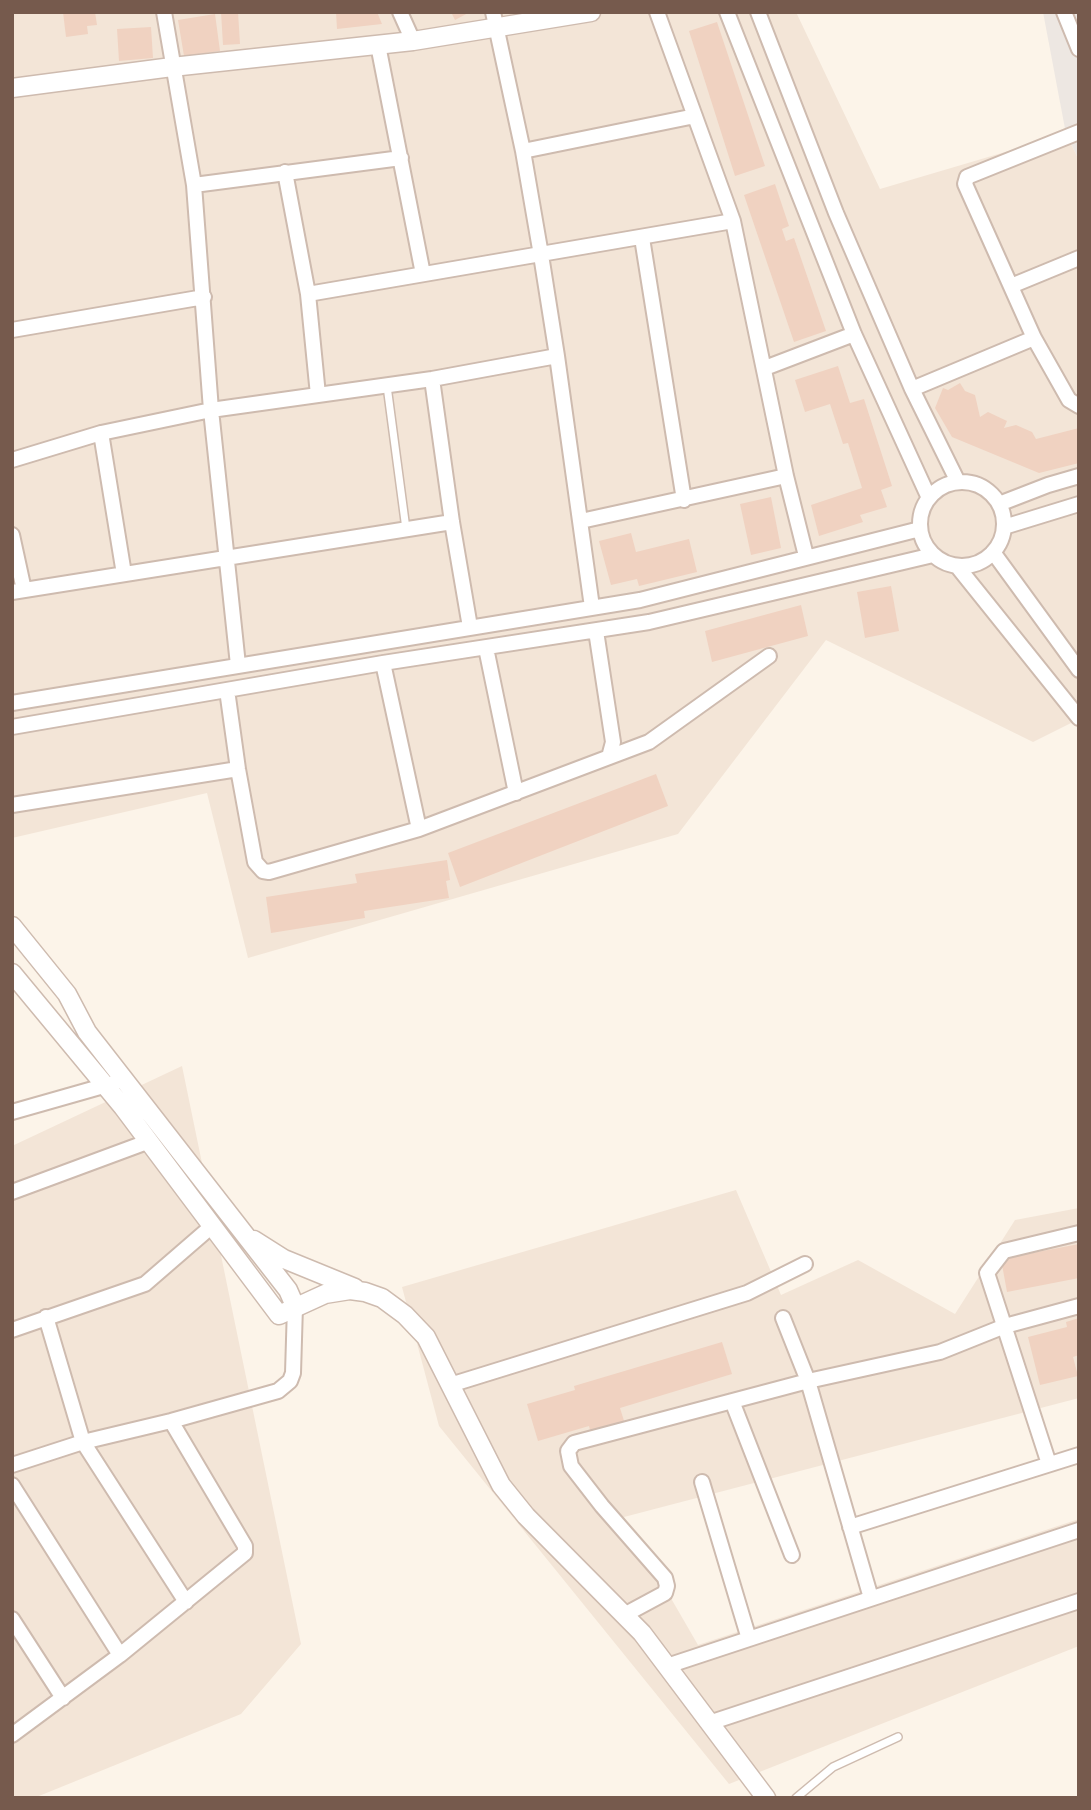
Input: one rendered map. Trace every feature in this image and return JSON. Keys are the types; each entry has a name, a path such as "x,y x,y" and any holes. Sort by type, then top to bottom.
{"street":[{"path":"164,12 194,185 211,410 238,665"},
{"path":"400,12 414,41"},
{"path":"12,88 172,67 378,46 414,41 494,19 591,12"},
{"path":"657,12 733,221 786,476 806,556"},
{"path":"727,12 854,334 929,498"},
{"path":"758,12 836,214 912,389 958,482"},
{"path":"1064,12 1079,49"},
{"path":"494,19 523,151 558,356 592,607"},
{"path":"378,46 423,274"},
{"path":"523,151 695,116"},
{"path":"1079,132 965,180 1034,338 1069,400 1079,406"},
{"path":"194,185 401,158"},
{"path":"285,172 308,294 318,395"},
{"path":"308,294 733,221"},
{"path":"642,238 684,500"},
{"path":"1011,286 1079,258"},
{"path":"12,330 204,298"},
{"path":"765,369 854,334"},
{"path":"912,389 1034,338"},
{"path":"12,460 101,433 211,410 432,379 558,356"},
{"path":"432,379 470,626"},
{"path":"101,433 124,574"},
{"path":"581,521 786,476"},
{"path":"999,504 1079,476"},
{"path":"958,482 974,484 989,491 999,504 1004,527 993,552 983,560 957,566 933,555 924,543 920,529 921,513 929,498 942,487 958,482"},
{"path":"1004,527 1079,504"},
{"path":"12,535 18,591 452,522"},
{"path":"12,703 592,607 675,591 920,529"},
{"path":"993,552 1079,670"},
{"path":"12,727 706,611 933,555"},
{"path":"957,566 1079,718"},
{"path":"596,631 613,742 609,757"},
{"path":"486,648 516,793"},
{"path":"227,690 255,862 263,871 269,872 419,829 649,743 769,656"},
{"path":"383,663 419,829"},
{"path":"12,805 238,769"},
{"path":"12,926 67,994 87,1032 288,1290 295,1306 293,1373 290,1381 278,1391 83,1442 12,1465"},
{"path":"12,973 106,1085 279,1315 293,1345"},
{"path":"12,1112 126,1080"},
{"path":"12,1192 147,1142"},
{"path":"12,1330 145,1284 212,1226"},
{"path":"1049,1464 987,1273 1004,1251 1079,1233"},
{"path":"246,1235 284,1259 382,1298 405,1315 426,1337 501,1485 526,1516 626,1614 766,1798"},
{"path":"450,1385 747,1293 805,1265"},
{"path":"279,1315 295,1306 338,1291 365,1292"},
{"path":"626,1614 665,1593 665,1578 571,1466 568,1451 575,1443 807,1381 940,1352 1006,1326 1079,1306"},
{"path":"46,1317 83,1442 186,1602"},
{"path":"783,1318 807,1381 871,1598"},
{"path":"732,1401 792,1555"},
{"path":"12,1735 120,1655 243,1556 245,1550 171,1421"},
{"path":"850,1527 1079,1455"},
{"path":"702,1482 749,1639"},
{"path":"12,1485 120,1655"},
{"path":"667,1666 1079,1530"},
{"path":"709,1723 1079,1601"},
{"path":"12,1619 63,1698"}],"lane":[{"path":"387,386 406,529"},
{"path":"796,1798 833,1767 898,1737"}],"shaded area":[{"path":"12,12 796,12 880,189 1066,134 1079,160 1079,719 1033,742 826,640 678,834 248,958 207,793 12,838"},
{"path":"1043,12 1079,12 1079,160 1066,134"},
{"path":"182,1066 301,1644 241,1714 34,1798 12,1798 12,1146"},
{"path":"736,1190 781,1295 858,1260 955,1314 1015,1220 1079,1208 1079,1398 624,1517 698,1645 1079,1519 1079,1646 729,1784 439,1426 402,1287"}],"building":[{"path":"63,12 95,12 97,25 87,26 88,34 66,37"},
{"path":"221,12 238,12 240,44 223,45"},
{"path":"336,12 377,12 382,24 337,29"},
{"path":"451,12 470,12 455,20"},
{"path":"215,14 220,51 184,56 178,20"},
{"path":"717,22 765,166 735,176 689,31"},
{"path":"151,27 153,58 119,61 117,29"},
{"path":"775,184 789,226 782,229 786,241 794,238 826,331 794,342 744,195"},
{"path":"838,366 850,403 864,399 892,486 881,490 887,507 860,515 863,522 819,536 811,505 862,488 848,443 843,444 830,404 805,412 795,380"},
{"path":"960,383 965,391 975,395 980,417 988,412 1007,421 1004,428 1016,425 1032,432 1036,439 1079,428 1079,463 1039,473 952,437 935,408 943,388 948,390"},
{"path":"771,497 781,548 751,555 740,504"},
{"path":"631,533 636,552 689,539 697,572 639,586 637,579 611,585 599,541"},
{"path":"891,586 899,631 865,638 857,592"},
{"path":"801,605 808,636 712,662 705,631"},
{"path":"656,774 668,806 460,887 448,853"},
{"path":"447,860 450,880 446,881 449,898 364,911 365,918 271,933 266,897 357,883 355,874"},
{"path":"1079,1244 1079,1278 1007,1292 1001,1259"},
{"path":"1079,1318 1079,1355 1073,1357 1078,1376 1040,1385 1028,1337 1067,1327 1066,1322"},
{"path":"722,1342 732,1374 620,1408 625,1424 591,1434 589,1426 538,1441 527,1404 575,1390 574,1386"}]}
